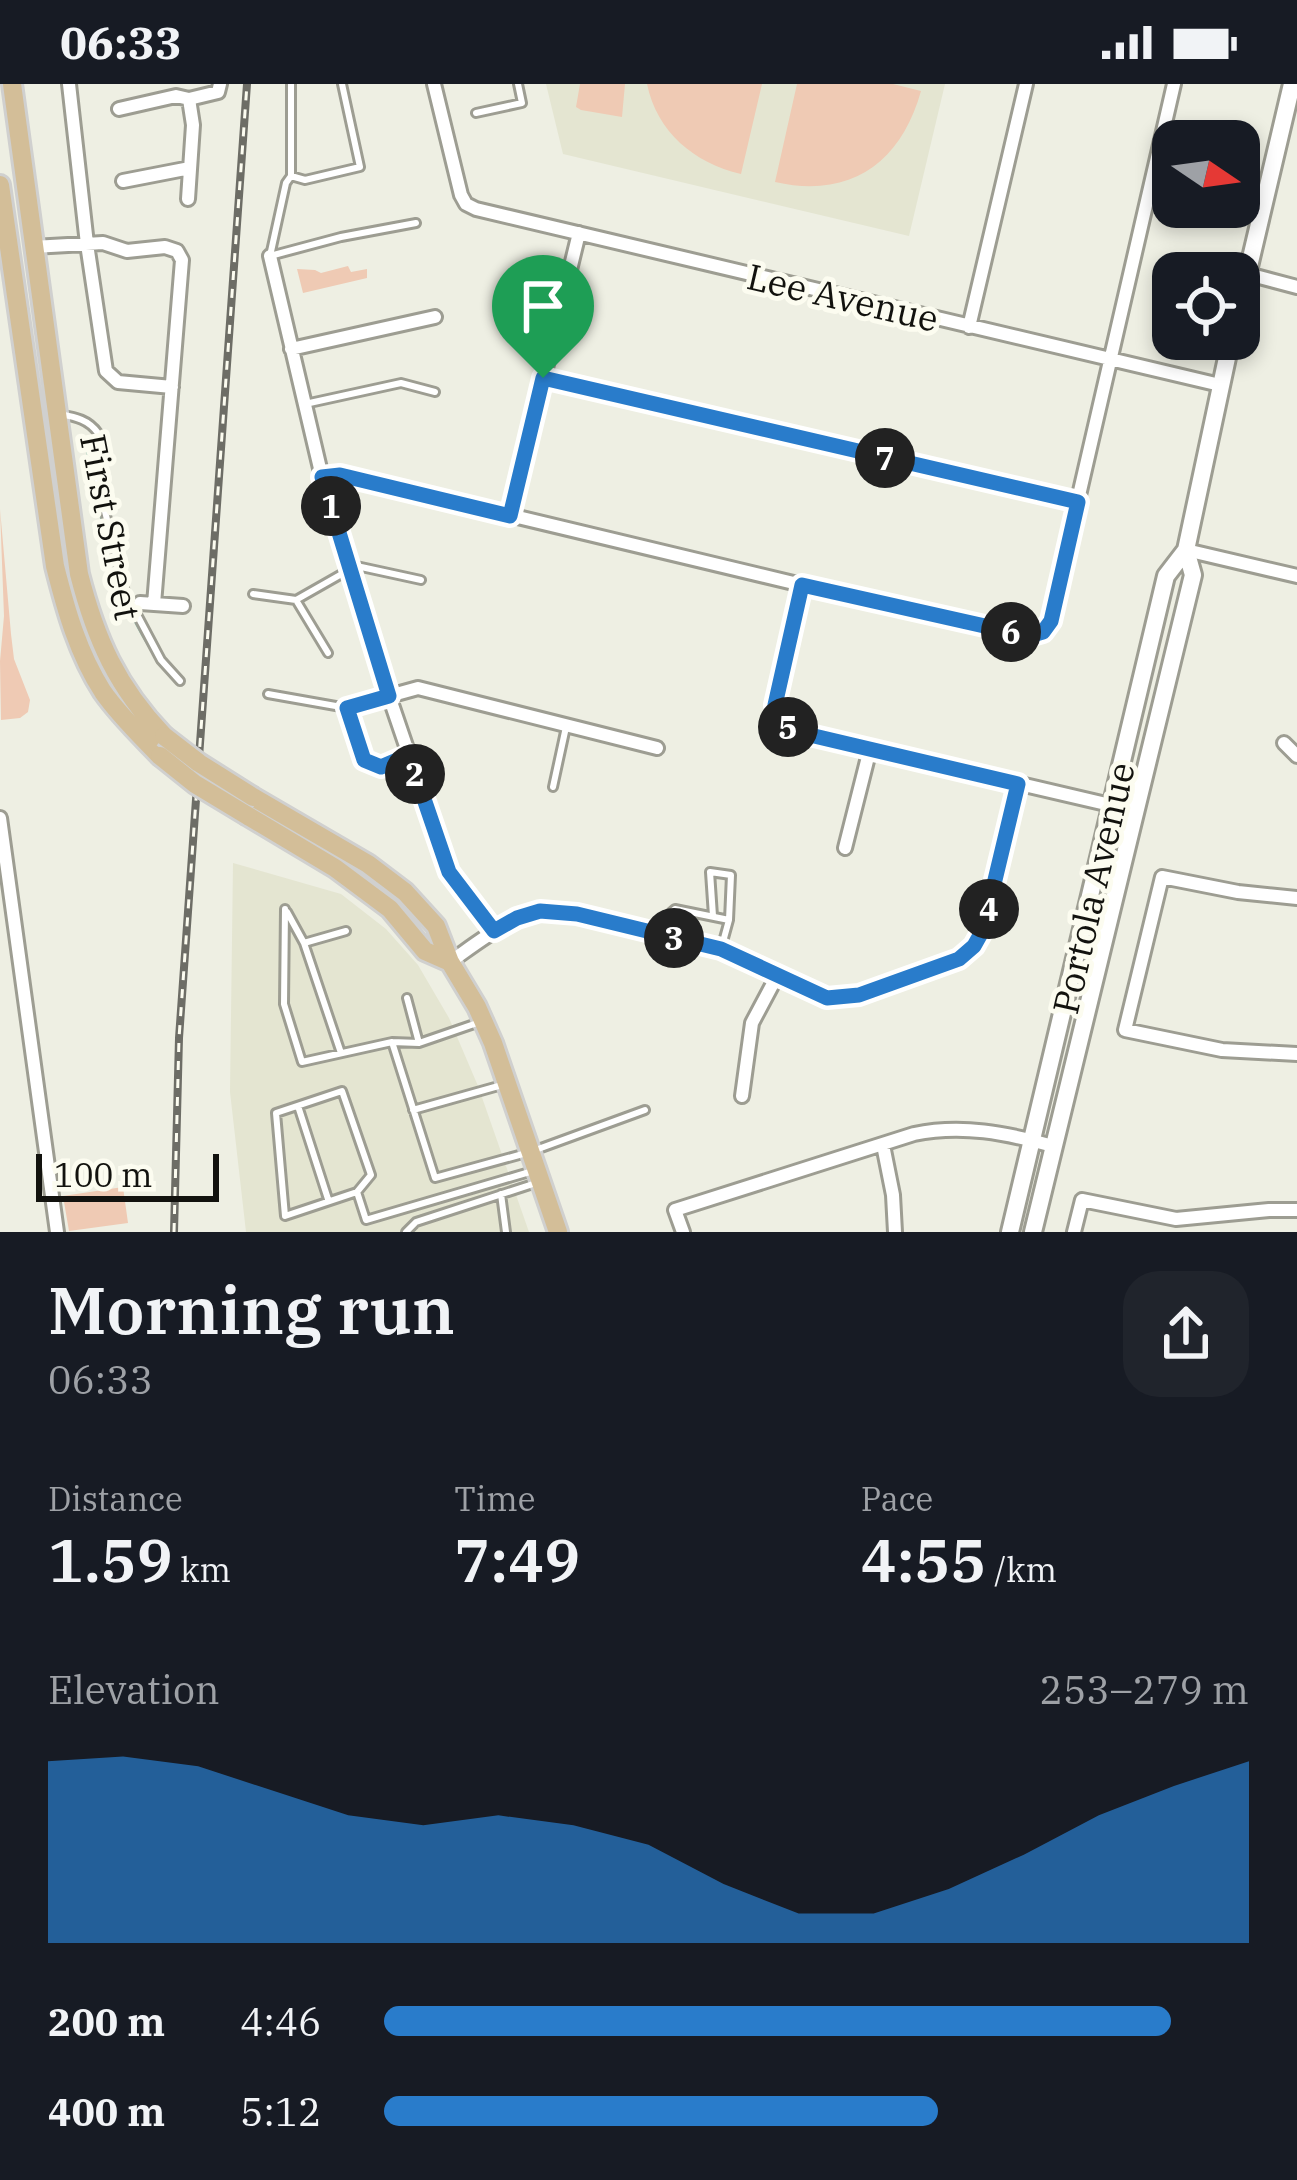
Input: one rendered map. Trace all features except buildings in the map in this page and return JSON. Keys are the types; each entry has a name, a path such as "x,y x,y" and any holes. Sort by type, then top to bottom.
{"main road":[{"name":"First Street","path":"12,84 87,605 101,645 140,711 251,807"},
{"path":"1253,252 1292,84"},
{"name":"First Street","path":"0,185 55,566 84,658 103,692 160,756 195,784 368,863 405,892 436,926 450,962 484,1021 558,1232"},
{"name":"Portola Avenue","path":"1010,1232 1166,576 1186,550 1227,360"},
{"name":"Portola Avenue","path":"1033,1232 1193,575 1186,550"}],"street":[{"path":"69,84 106,371 118,382 172,387"},
{"path":"119,109 218,92 220,84"},
{"name":"Lee Avenue","path":"434,84 460,195 476,209 1220,385"},
{"path":"969,327 1026,84"},
{"path":"322,477 340,475 1029,636 1043,632 1051,621 1174,84"},
{"path":"188,199 193,125 189,99"},
{"path":"123,181 190,168"},
{"path":"510,516 579,233"},
{"path":"33,247 165,247 177,251 182,260 147,603 183,606"},
{"path":"270,256 322,477 389,696 449,872 494,931"},
{"path":"1260,277 1297,287"},
{"path":"291,349 435,316"},
{"path":"543,378 1078,502"},
{"path":"1186,550 1297,576"},
{"path":"802,585 775,705 778,719 793,731 1136,812"},
{"path":"389,696 418,688 657,748"},
{"path":"1284,742 1297,756"},
{"path":"845,848 870,749"},
{"path":"450,962 517,918 556,911 721,949 827,998 859,995 959,959 974,946 983,930 1018,784"},
{"path":"0,818 57,1232"},
{"path":"1297,898 1162,877 1125,1030 1222,1050 1297,1054"},
{"path":"742,1096 752,1023 777,976"},
{"path":"683,1232 675,1210 937,1129 967,1128 1053,1146"},
{"path":"883,1145 895,1232"},
{"path":"1074,1232 1082,1200 1176,1219 1297,1210"}],"lane":[{"path":"291,84 291,176 270,256 416,223"},
{"path":"291,176 304,180 360,167 341,84"},
{"path":"476,113 522,103 518,84"},
{"path":"305,404 401,383 435,392"},
{"path":"56,413 77,417 98,433 95,471 124,592 161,660 180,681"},
{"path":"253,594 296,599 350,567 421,580"},
{"path":"296,599 328,653"},
{"path":"268,694 347,708 389,696"},
{"path":"347,708 364,760 381,767 409,755"},
{"path":"553,788 566,724"},
{"path":"713,916 710,872 731,875 729,920 721,949"},
{"path":"341,1053 304,943 285,909 284,1004 302,1063 392,1042 419,1043 484,1021"},
{"path":"661,934 675,909 729,920"},
{"path":"304,943 346,932"},
{"path":"406,998 419,1043"},
{"path":"392,1042 435,1178 536,1168"},
{"path":"413,1110 507,1084"},
{"path":"342,1091 371,1174 357,1192 285,1216 276,1113 298,1106 342,1091"},
{"path":"298,1106 328,1201"},
{"path":"406,1232 416,1222 501,1194 536,1168 645,1110"},
{"path":"357,1192 367,1220 536,1168"},
{"path":"501,1194 506,1232"}],"shaded area":[{"path":"546,84 945,84 909,236 563,154"},
{"path":"580,84 625,84 622,117 576,107"},
{"path":"647,84 762,84 741,174 708,162 680,143 659,117"},
{"path":"797,84 893,84 921,91 900,138 869,170 849,180 802,186 775,182"},
{"path":"348,266 351,272 367,269 367,278 303,293 297,269 321,273"},
{"path":"0,509 14,659 30,700 28,712 20,718 1,720 4,616"},
{"path":"233,863 341,894 386,929 418,965 449,1018 478,1086 529,1232 246,1232 230,1092"},
{"path":"123,1187 128,1223 69,1231 63,1196"}],"waterway":[{"path":"86,438 119,582 136,624 177,683"}],"railway":[{"path":"174,1232 179,1038 247,84"}],"route":[{"path":"543,378 1078,502 1051,621 1043,632 1029,636 802,585 775,705 778,719 793,731 1018,784 983,930 959,959 859,995 827,998 721,949 577,914 540,911 494,931 449,872 409,755 381,767 364,760 347,708 389,696 322,477 340,475 510,516 543,378"}]}
